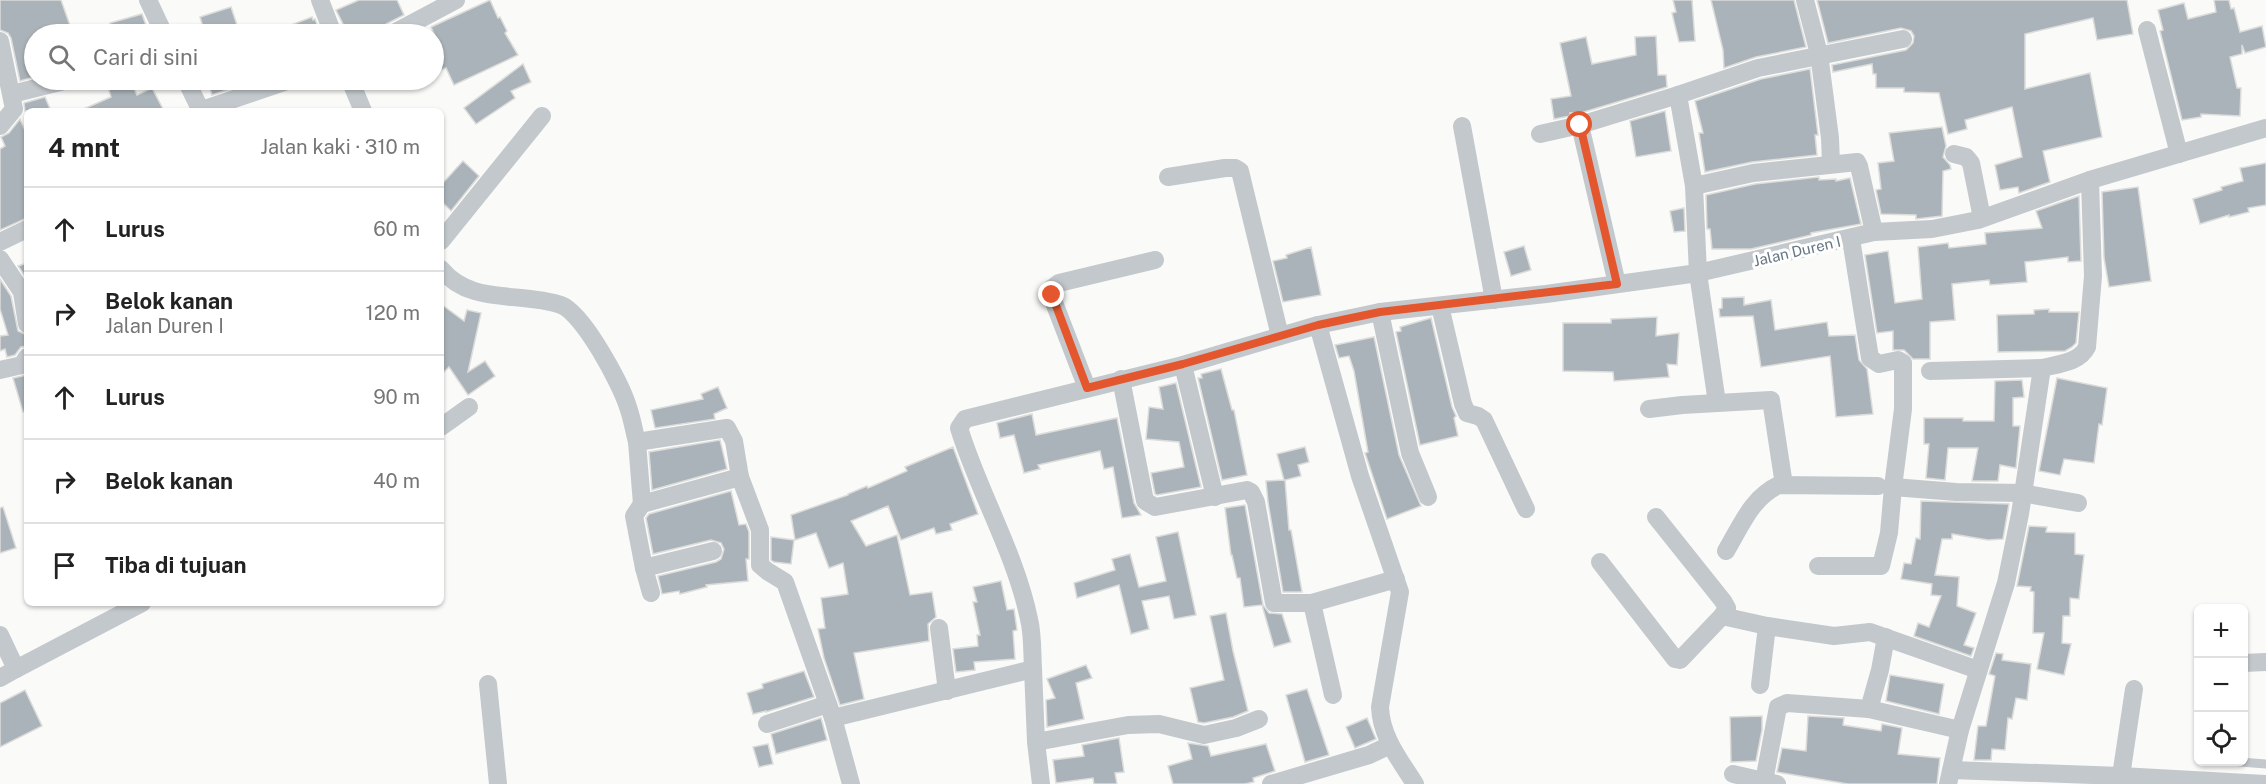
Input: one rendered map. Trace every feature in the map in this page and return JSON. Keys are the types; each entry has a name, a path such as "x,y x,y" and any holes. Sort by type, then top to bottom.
{"street":[{"path":"148,0 159,24"},
{"path":"320,0 329,24"},
{"path":"411,24 456,0"},
{"path":"1805,0 1819,54 1830,138 1830,163"},
{"path":"2147,30 2179,154"},
{"path":"1540,134 1580,125 1758,68 1903,39"},
{"path":"0,41 14,109 0,126"},
{"path":"12,94 28,90"},
{"path":"191,90 199,108"},
{"path":"209,108 261,90"},
{"path":"354,90 362,108"},
{"path":"1678,95 1694,186 1698,273 1717,403"},
{"path":"444,237 542,116"},
{"path":"1580,125 1617,284"},
{"path":"1462,126 1494,300"},
{"name":"Jalan Duren I","path":"1033,669 1030,620 1011,560 969,459 959,428 965,419 1183,364 1318,325 1380,312 1494,300 1698,273 1874,232 1932,229 1982,218 2090,180 2266,128"},
{"path":"1954,154 1969,159 1971,163 1982,218"},
{"path":"1694,186 1754,173 1830,163 1858,163 1874,232"},
{"path":"1168,177 1225,168 1235,168 1240,171 1280,336"},
{"path":"1930,371 2042,368 2077,359 2084,354 2087,347 2093,276 2090,180"},
{"path":"0,242 24,230"},
{"path":"1818,566 1881,566 1889,533 1886,487 1904,409 1904,363 1898,360 1880,364 1870,358 1851,239"},
{"path":"0,259 22,292 24,305"},
{"path":"1087,388 1053,300 1052,289 1059,283 1155,260"},
{"path":"444,273 448,278 468,289 490,296 537,299 563,306 580,320 593,338 628,405 637,442 642,504 634,516 651,593"},
{"path":"1440,306 1463,404 1467,413 1484,420 1526,508"},
{"path":"1380,312 1410,453 1428,497"},
{"path":"1318,325 1360,476 1400,592 1380,708 1381,723 1390,745 1415,784"},
{"path":"0,370 22,365 24,362"},
{"path":"1183,364 1215,497"},
{"path":"2042,368 2020,514 2006,583 1960,730 1950,777 2121,776 2265,784"},
{"path":"1121,379 1145,501 1155,507 1247,490 1251,492 1256,502 1275,603 1312,603 1396,579"},
{"path":"1649,409 1771,400 1784,485"},
{"path":"444,425 470,407"},
{"path":"637,442 727,428 734,441 740,477 760,530 760,565 767,572 785,582 831,711 850,784"},
{"path":"642,504 740,477"},
{"path":"1726,551 1757,499 1769,490 1784,485 2022,493 2078,503"},
{"path":"1600,562 1677,660 1680,660 1727,608 1656,517"},
{"path":"644,568 713,551"},
{"path":"1312,603 1333,695"},
{"path":"0,678 136,606"},
{"path":"1722,616 1767,626 1834,636 1870,632 1978,670"},
{"path":"1760,685 1767,626"},
{"path":"939,628 947,691"},
{"path":"0,635 16,669"},
{"path":"1869,709 1886,637"},
{"path":"2248,663 2266,662"},
{"path":"767,724 947,691 1033,669 1036,741 1041,784"},
{"path":"488,684 498,784"},
{"path":"2121,776 2134,689"},
{"path":"1733,774 1771,783 1778,707 1788,702 1869,709 1960,730"},
{"path":"1036,741 1128,725 1159,724 1204,735 1236,728 1259,719"},
{"path":"1271,784 1369,755 1390,745"}],"lane":[{"path":"2248,763 2266,764"}],"building":[{"path":"0,0 61,0 69,24 24,24 24,80 20,81 11,38 8,33 0,30"},
{"path":"359,0 397,0 404,15 386,24 343,24 336,10"},
{"path":"490,0 518,55 454,85 446,68 444,69 444,24 438,24"},
{"path":"1673,0 1692,0 1695,41 1679,42 1672,13 1676,12"},
{"path":"1711,0 1794,0 1806,47 1756,57 1724,68 1723,50"},
{"path":"1817,0 2127,0 2133,34 2097,40 2093,18 2025,34 2025,89 2090,73 2102,137 2043,151 2050,182 2019,193 2018,187 2000,190 1995,165 2022,157 2012,107 1965,120 1967,129 1948,134 1939,93 1904,92 1904,88 1876,88 1876,74 1873,74 1872,64 1833,72 1832,65 1906,50 1913,43 1914,36 1911,31 1901,28 1828,43"},
{"path":"2214,0 2229,0 2231,9 2234,8 2240,32 2262,26 2266,47 2245,53 2242,45 2242,54 2230,57 2237,88 2241,88 2240,116 2201,114 2201,117 2182,120 2160,31 2163,30 2158,10 2184,3 2188,19 2216,12"},
{"path":"231,7 237,24 202,24 200,17"},
{"path":"142,14 146,24 110,24"},
{"path":"312,17 317,24 294,24"},
{"path":"1656,36 1658,75 1666,75 1667,87 1554,119 1551,99 1571,96 1560,43 1586,37 1592,64 1636,55 1635,37"},
{"path":"523,64 531,82 511,91 515,98 476,124 464,108"},
{"path":"1810,69 1818,135 1815,135 1817,155 1752,162 1705,172 1699,133 1703,133 1695,101 1761,79"},
{"path":"109,90 135,90 137,95 153,90 162,108 86,108 111,97"},
{"path":"210,90 227,90 212,95"},
{"path":"45,97 50,108 25,108 24,103"},
{"path":"1665,111 1671,151 1636,157 1630,121"},
{"path":"20,119 24,128 24,219 0,230 0,149 5,146 1,137 9,133"},
{"path":"1942,127 1946,146 1943,157 1951,169 1943,171 1942,216 1916,219 1916,215 1881,214 1876,190 1881,189 1878,163 1894,161 1889,133"},
{"path":"463,161 479,176 451,211 444,204 444,182"},
{"path":"2266,163 2266,205 2248,208 2249,212 2229,217 2229,215 2200,224 2193,199 2222,190 2221,187 2243,181 2240,168"},
{"path":"1819,177 1819,180 1836,179 1836,181 1850,178 1861,224 1811,233 1811,235 1751,249 1712,249 1710,229 1707,229 1706,195 1755,184"},
{"path":"2138,187 2151,281 2109,287 2104,258 2102,192"},
{"path":"2079,196 2081,261 2068,262 2068,257 2025,262 2027,282 1990,285 1989,280 1952,284 1955,320 1930,322 1930,359 1913,359 1904,350 1893,350 1893,331 1877,333 1865,255 1888,251 1895,303 1922,299 1918,247 1948,243 1949,248 1986,244 1985,233 2042,228 2036,211"},
{"path":"1684,208 1685,231 1674,232 1670,211"},
{"path":"1524,246 1531,270 1511,276 1504,252"},
{"path":"1311,247 1321,295 1283,302 1273,261 1287,258 1286,255"},
{"path":"24,264 24,275 18,266"},
{"path":"0,279 11,296 18,331 24,334 24,346 15,355 7,357 5,349 0,351 0,336 8,335 0,309"},
{"path":"1744,297 1744,305 1771,300 1775,330 1827,322 1829,336 1855,335 1859,360 1867,369 1873,414 1836,417 1830,356 1761,367 1753,316 1720,317 1719,309 1722,308 1722,298"},
{"path":"444,306 464,321 467,310 481,313 468,372 485,361 495,376 468,395 449,367 444,372"},
{"path":"2049,309 2049,312 2079,312 2076,343 2072,347 2065,351 1998,352 1997,315 2034,314 2034,310"},
{"path":"1657,317 1656,336 1679,333 1677,365 1667,364 1669,377 1614,381 1613,372 1563,371 1563,323 1611,323 1611,319"},
{"path":"1431,318 1456,416 1454,418 1458,436 1420,445 1396,332 1401,331 1400,327"},
{"path":"1374,337 1399,455 1421,506 1387,519 1365,453 1368,452 1354,371 1349,356 1339,358 1335,345"},
{"path":"1221,369 1232,410 1234,410 1247,475 1222,480 1198,378 1202,378 1201,374"},
{"path":"24,376 24,412 23,412 13,378"},
{"path":"2057,378 2107,388 2094,463 2064,459 2060,475 2039,471"},
{"path":"2022,380 2024,397 2013,398 2013,426 2020,426 2016,468 2000,465 1998,481 1972,481 1978,448 1948,448 1945,480 1926,478 1929,444 1924,444 1924,418 1994,421 1995,381"},
{"path":"1176,383 1201,487 1157,495 1151,473 1184,467 1179,442 1146,439 1149,407 1163,409 1159,387"},
{"path":"718,387 727,408 714,414 715,419 655,428 651,410 703,399 701,394"},
{"path":"1032,414 1036,435 1117,418 1134,503 1141,515 1122,518 1113,467 1104,469 1100,451 1038,465 1040,469 1024,473 1014,435 1000,438 997,423"},
{"path":"720,440 727,469 652,490 649,452"},
{"path":"953,447 978,514 950,524 952,530 936,534 934,528 901,540 888,506 851,521 866,546 897,535 910,595 932,592 936,617 928,624 929,641 854,653 864,699 840,705 824,658 818,629 825,628 821,598 848,594 843,563 829,568 816,533 795,540 791,515 867,486 868,488 907,471 905,467"},
{"path":"1305,447 1309,462 1298,465 1301,476 1285,480 1289,530 1291,530 1302,592 1283,592 1266,481 1284,480 1277,454"},
{"path":"731,491 739,525 746,524 749,532 749,559 746,559 748,581 706,585 707,587 680,594 679,591 662,594 658,576 716,562 721,559 724,549 721,543 711,540 653,554 646,518 649,514"},
{"path":"1921,501 2009,504 2003,539 1988,540 1952,534 1952,539 1942,539 1935,575 1959,577 1957,606 1976,613 1964,645 1974,648 1971,656 1914,636 1918,623 1929,627 1941,596 1931,595 1932,584 1901,579 1904,563 1911,564 1916,538 1920,539"},
{"path":"1245,505 1263,605 1269,613 1282,614 1291,642 1274,647 1262,605 1244,607 1240,578 1237,578 1231,555 1225,508"},
{"path":"3,507 16,548 0,553 0,508"},
{"path":"2029,526 2047,527 2046,532 2075,533 2075,554 2084,555 2079,599 2070,598 2070,616 2063,616 2062,643 2071,644 2064,675 2037,669 2044,633 2033,633 2034,592 2030,591 2031,587 2017,586"},
{"path":"1178,532 1196,615 1174,619 1169,596 1142,601 1149,629 1131,634 1119,585 1077,598 1074,583 1115,570 1112,559 1130,554 1139,587 1166,581 1156,537"},
{"path":"771,537 794,540 791,564 771,560"},
{"path":"1001,581 1007,610 1014,609 1017,630 1013,631 1015,659 974,662 975,670 956,672 953,649 978,646 977,635 980,635 973,602 977,602 973,587"},
{"path":"1226,613 1248,711 1233,717 1204,723 1198,722 1190,688 1224,680 1210,616"},
{"path":"1996,653 2003,654 2002,660 2031,664 2027,700 2016,698 2012,719 2008,718 2005,750 1992,749 1991,760 1974,760 1978,726 1986,726 1995,676 1989,674"},
{"path":"1086,665 1092,678 1076,683 1084,719 1047,727 1046,700 1055,698 1047,679"},
{"path":"804,671 814,697 753,714 747,693 763,688 762,684"},
{"path":"1890,675 1944,684 1939,714 1886,701"},
{"path":"1307,689 1329,755 1305,762 1286,695"},
{"path":"25,690 42,726 0,747 0,703"},
{"path":"1762,716 1762,730 1756,761 1731,762 1730,717"},
{"path":"1808,716 1844,718 1843,725 1881,731 1882,724 1902,728 1898,754 1940,758 1937,784 1848,784 1777,772 1782,748 1806,751"},
{"path":"821,718 827,740 776,754 771,734"},
{"path":"1367,718 1376,739 1355,748 1346,727"},
{"path":"1119,738 1124,772 1115,773 1117,784 1094,784 1093,778 1056,783 1053,760 1084,756 1082,745"},
{"path":"1188,743 1208,746 1211,756 1266,744 1275,771 1253,778 1254,782 1244,784 1173,784 1168,766 1192,759"},
{"path":"768,744 773,764 759,767 753,747"}],"route":[{"path":"1052,295 1087,388 1183,364 1318,325 1380,312 1617,284 1580,125"}]}
